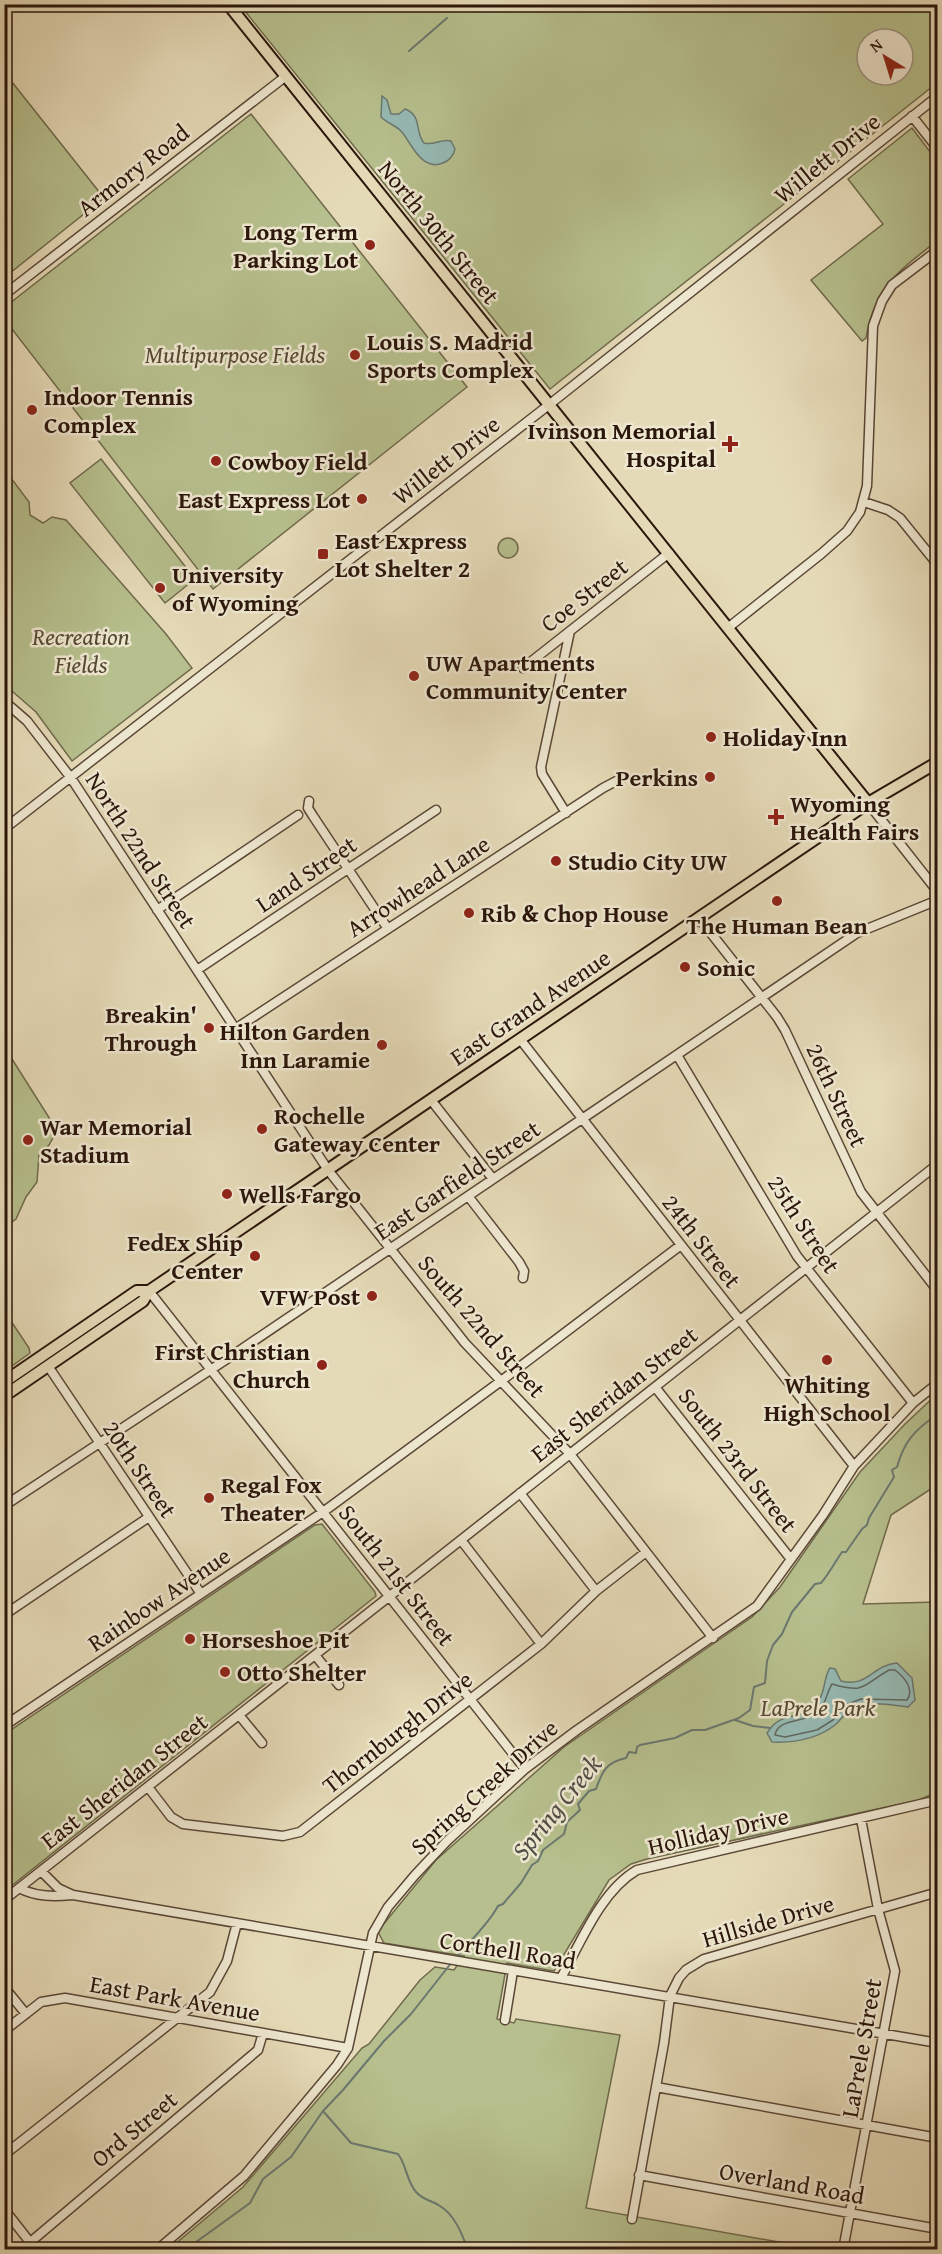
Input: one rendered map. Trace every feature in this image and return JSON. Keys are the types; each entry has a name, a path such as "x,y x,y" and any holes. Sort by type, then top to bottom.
{"main road":[{"name":"North 30th Street","path":"228,4 868,803"},
{"name":"East Grand Avenue","path":"4,1396 143,1301 149,1292 868,803 938,762"},
{"name":"East Grand Avenue","path":"4,1382 137,1292 149,1292"}],"street":[{"name":"Armory Road","path":"4,295 285,76"},
{"name":"Willett Drive","path":"4,829 550,404 938,96"},
{"path":"912,116 938,149"},
{"path":"729,627 838,540 853,525 864,502 869,465 873,326 882,301 892,285 938,250"},
{"path":"864,502 888,510 900,518 938,565"},
{"name":"Coe Street","path":"523,668 669,553"},
{"path":"566,813 542,774 541,768 570,631"},
{"name":"North 22nd Street","path":"4,701 27,721 71,778 235,1029"},
{"name":"Arrowhead Lane","path":"235,1029 622,778"},
{"path":"309,801 308,808 388,929"},
{"path":"868,803 938,892"},
{"name":"Land Street","path":"197,970 436,810"},
{"path":"157,910 298,815"},
{"name":"East Garfield Street","path":"4,1506 211,1370 857,933 938,900"},
{"name":"26th Street","path":"699,918 785,1030 861,1192 938,1291"},
{"name":"South 22nd Street","path":"235,1029 328,1170 465,1343 570,1454 713,1638"},
{"name":"24th Street","path":"520,1040 854,1466"},
{"name":"25th Street","path":"677,1055 797,1256 913,1403"},
{"path":"431,1100 493,1179"},
{"name":"East Sheridan Street","path":"4,1900 938,1164"},
{"path":"468,1197 519,1262 524,1271 523,1278"},
{"name":"Rainbow Avenue","path":"4,1726 323,1512 681,1245"},
{"name":"South 21st Street","path":"149,1292 525,1769"},
{"name":"20th Street","path":"48,1366 201,1594"},
{"name":"Spring Creek Drive","path":"157,2250 244,2176 332,2072 348,2049 370,1946 379,1921 415,1875 447,1841 525,1769 576,1730 757,1606 823,1515 854,1466 913,1403 938,1383"},
{"name":"South 23rd Street","path":"655,1387 790,1558"},
{"path":"520,1493 596,1591"},
{"path":"4,1615 149,1517"},
{"path":"461,1540 541,1644"},
{"name":"Thornburgh Drive","path":"148,1787 171,1817 183,1824 262,1834 291,1835 309,1826 541,1644 596,1591 646,1552"},
{"path":"315,1655 339,1685"},
{"name":"East Sheridan Street","path":"239,1714 262,1743"},
{"name":"Holliday Drive","path":"561,1978 612,1891 627,1876 638,1870 938,1800"},
{"name":"LaPrele Street","path":"843,2250 895,1971 879,1909 861,1819"},
{"name":"Corthell Road","path":"41,1871 58,1888 73,1895 938,2043"},
{"name":"Corthell Road","path":"19,1888 28,1893 56,1897 73,1895"},
{"name":"Hillside Drive","path":"632,2219 670,1996 679,1978 695,1963 938,1892"},
{"path":"4,2154 210,1992 227,1960 237,1923"},
{"path":"505,2019 513,1971"},
{"path":"4,1987 26,2014"},
{"name":"East Park Avenue","path":"4,2031 41,2002 65,1998 348,2049"},
{"name":"Ord Street","path":"21,2250 258,2050 262,2033"},
{"path":"656,2087 938,2138"},
{"name":"Overland Road","path":"639,2175 938,2229"},
{"path":"4,2209 36,2250"}],"green space":[{"path":"240,5 937,5 937,83 550,389"},
{"path":"4,72 104,198 5,277 4,277"},
{"name":"Multipurpose Fields","path":"251,114 467,387 213,589 5,320 5,307"},
{"path":"912,128 937,161 937,241 900,271 882,293 875,305 866,338 862,341 811,280 883,224 848,179"},
{"path":"101,459 195,579 165,603 70,483"},
{"name":"Recreation Fields","path":"5,470 29,502 30,515 43,523 52,517 66,520 166,634 192,668 72,761 36,712 5,685"},
{"path":"508,538 515,541 518,548 515,555 508,558 501,555 498,548 501,541"},
{"name":"War Memorial Stadium","path":"5,1048 55,1127 55,1134 49,1145 39,1155 37,1182 26,1197 16,1219 5,1227"},
{"path":"5,1312 30,1353 5,1371"},
{"name":"LaPrele Park","path":"937,1394 937,1485 891,1515 863,1604 937,1602 937,1792 919,1800 631,1864 609,1880 554,1971 507,1963 497,2019 514,2023 516,2019 620,2035 586,2208 818,2249 168,2250 243,2187 362,2048 369,2044 420,1980 435,1967 454,1970 464,1956 384,1943 378,1932 436,1860 564,1747 752,1617 780,1587 860,1472"},
{"path":"322,1524 376,1596 5,1891 5,1734 315,1525"}],"water":[{"path":"382,96 387,100 391,114 399,114 405,109 411,112 424,143 451,141 455,149 451,157 435,165 423,160 401,131 381,117"},
{"path":"897,1663 912,1678 915,1700 908,1707 880,1704 858,1706 821,1734 797,1741 772,1742 767,1733 773,1725 786,1718 805,1713 817,1703 822,1695 830,1668 835,1669 841,1681 850,1682 864,1679 882,1668"}],"waterway":[{"path":"409,51 447,18"},
{"name":"Spring Creek","path":"456,1958 498,1906 503,1904 521,1883 532,1865 538,1861 543,1850 564,1834 567,1822 580,1810 578,1804 589,1791 596,1789 609,1765 626,1758 629,1752 636,1753 640,1745 675,1738 692,1730 705,1730 739,1718 750,1710 754,1687 765,1683 767,1661 773,1645 782,1634 792,1612 815,1584 821,1583 842,1552 846,1552 867,1525 894,1477 892,1470 897,1467 907,1443 916,1431 938,1414"},
{"path":"735,1720 753,1726 770,1728"},
{"name":"Spring Creek","path":"185,2250 250,2203 263,2179 291,2157 323,2111 384,2041 411,2014 452,1962"},
{"path":"323,2111 351,2143 398,2154 416,2192 450,2214 468,2250"}],"place":[{"name":"Long Term Parking Lot","path":"370,245"},
{"name":"Louis S. Madrid Sports Complex","path":"355,355"},
{"name":"Indoor Tennis Complex","path":"32,410"},
{"name":"Ivinson Memorial Hospital","path":"730,444"},
{"name":"Cowboy Field","path":"216,461"},
{"name":"East Express Lot","path":"362,499"},
{"name":"East Express Lot Shelter 2","path":"323,554"},
{"name":"University of Wyoming","path":"160,588"},
{"name":"UW Apartments Community Center","path":"414,676"},
{"name":"Holiday Inn","path":"711,737"},
{"name":"Perkins","path":"710,777"},
{"name":"Wyoming Health Fairs","path":"776,817"},
{"name":"Studio City UW","path":"556,861"},
{"name":"The Human Bean","path":"777,901"},
{"name":"Rib & Chop House","path":"469,913"},
{"name":"Sonic","path":"685,967"},
{"name":"Breakin' Through","path":"209,1028"},
{"name":"Hilton Garden Inn Laramie","path":"382,1045"},
{"name":"Rochelle Gateway Center","path":"262,1129"},
{"name":"War Memorial Stadium","path":"28,1140"},
{"name":"Wells Fargo","path":"227,1194"},
{"name":"FedEx Ship Center","path":"255,1256"},
{"name":"VFW Post","path":"372,1296"},
{"name":"Whiting High School","path":"827,1360"},
{"name":"First Christian Church","path":"322,1365"},
{"name":"Regal Fox Theater","path":"209,1498"},
{"name":"Horseshoe Pit","path":"190,1639"},
{"name":"Otto Shelter","path":"225,1672"}]}
